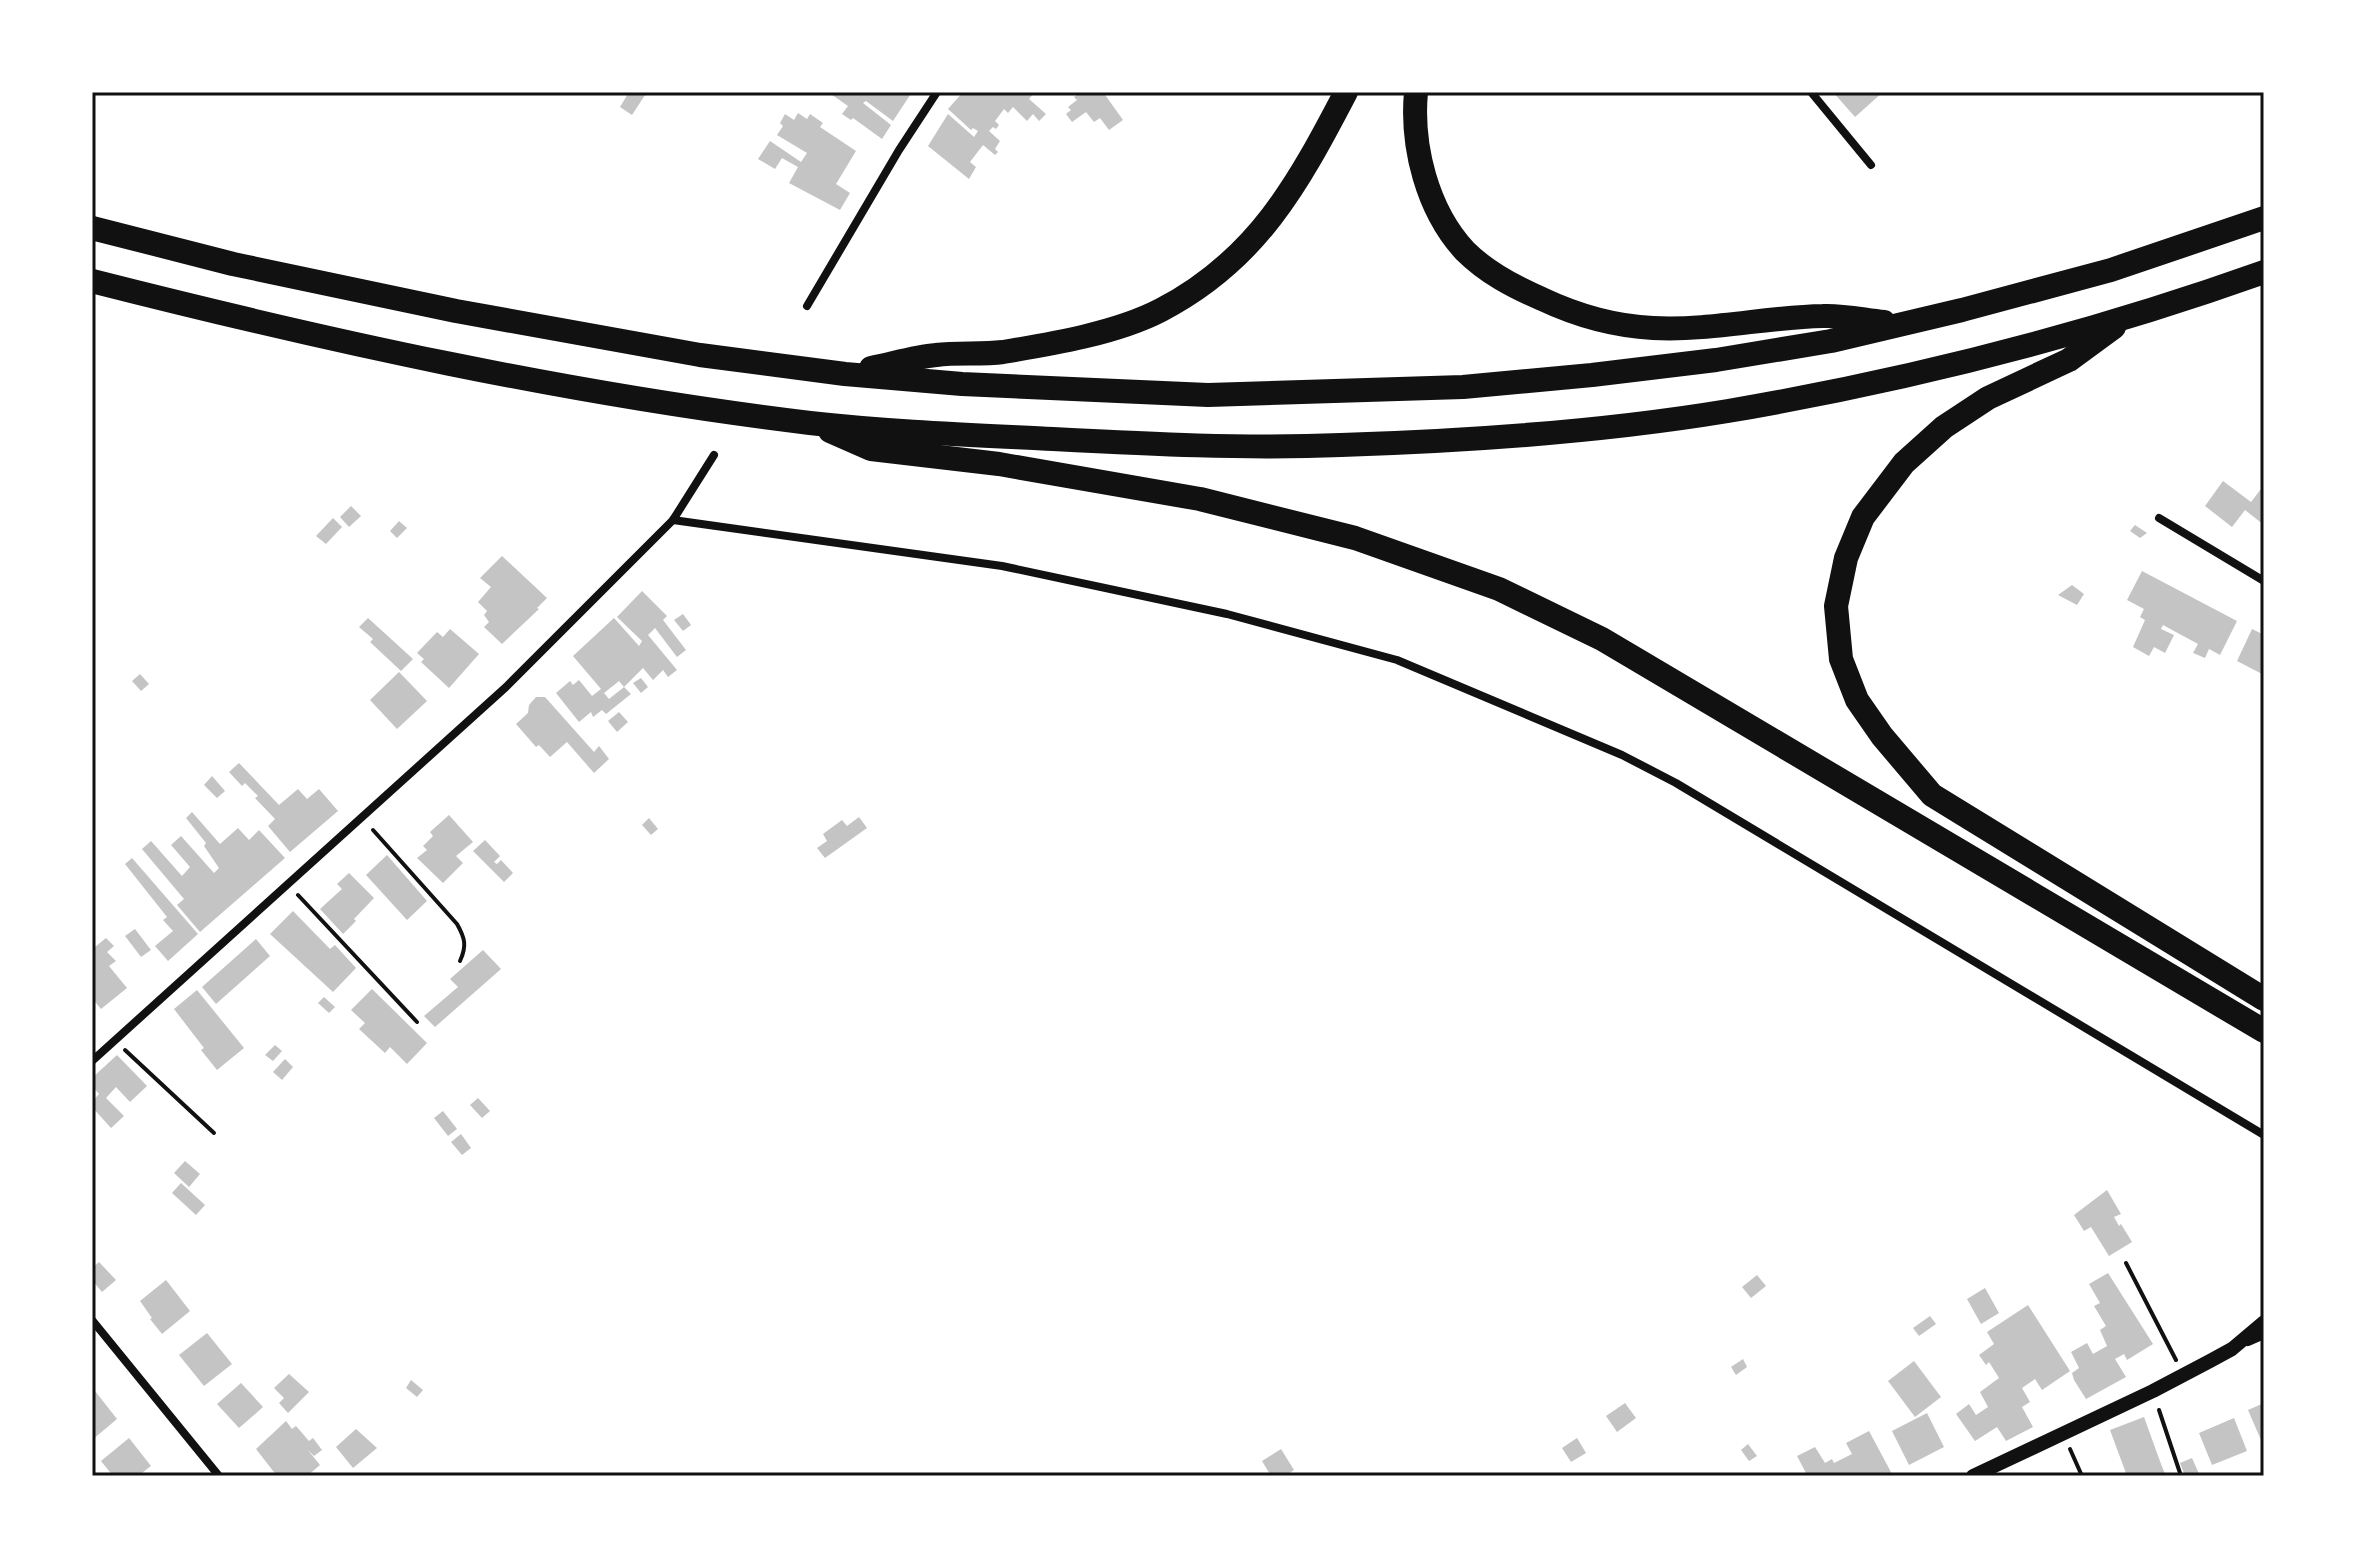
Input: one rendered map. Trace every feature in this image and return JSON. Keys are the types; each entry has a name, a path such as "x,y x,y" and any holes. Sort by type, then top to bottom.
{"highway":[{"path":"845,374 935,355 998,352 1057,342 1113,328 1159,311 1212,278 1260,233 1308,165 1346,92"},
{"path":"1416,92 1419,154 1432,197 1448,229 1467,252 1506,283 1568,311 1611,324 1716,328 1825,315 1902,324"},
{"path":"92,228 233,264 441,308 700,355 845,374 962,384 1208,395 1463,387 1716,360 1831,341 2111,270 2264,218"},
{"path":"92,281 216,312 449,363 674,404 814,423 956,434 1214,447 1337,446 1461,440 1588,429 1723,412 1844,390 1974,361 2125,318 2264,272"},
{"path":"2125,318 2069,360 1988,398 1944,427 1904,463 1863,517 1846,558 1836,606 1841,659 1857,700 1932,795 2264,999"},
{"path":"814,423 871,449 999,464 1200,499 1355,538 1499,589 1602,639 2264,1031"}],"street":[{"path":"807,306 937,92"},
{"path":"1811,92 1871,165"},
{"path":"92,1061 506,687 673,520 714,455"},
{"path":"2159,518 2264,581"},
{"path":"673,520 1002,566 1227,614 1397,660 1622,755 1676,783 2264,1135"},
{"path":"92,1320 219,1476"},
{"path":"2232,1349 2264,1322"},
{"path":"1973,1476 2264,1335"}],"path":[{"path":"362,818 457,924 465,941 460,961"},
{"path":"288,884 417,1022"},
{"path":"115,1041 214,1133"},
{"path":"2126,1263 2185,1374"},
{"path":"2153,1391 2181,1476"},
{"path":"2063,1434 2082,1476"}],"building":[{"path":"629,92 647,92 632,115 620,107"},
{"path":"828,92 912,92 893,121 866,101 863,103 891,125 882,139 853,118 851,120 842,114 848,106"},
{"path":"963,92 1031,92 1033,94 1029,99 1046,114 1039,121 1033,114 1027,121 1013,107 1008,113 1004,109 995,121 999,125 989,131 1000,141 995,149 998,152 995,155 983,145 970,162 976,167 969,179 928,146 948,114 974,137 978,131 971,130 948,109"},
{"path":"1080,92 1103,92 1123,120 1109,130 1100,118 1094,122 1086,112 1072,122 1066,114"},
{"path":"1833,92 1883,92 1855,117"},
{"path":"798,113 807,119 810,114 823,123 820,127 856,151 836,184 850,193 840,210 789,183 798,167 782,158 775,169 758,159 770,141 801,162 807,153 777,135 783,126 780,123 785,114 794,120"},
{"path":"2223,481 2251,502 2264,485 2264,525 2245,510 2232,527 2205,506"},
{"path":"351,506 361,516 349,527 340,517"},
{"path":"333,518 342,527 326,544 316,536"},
{"path":"399,521 407,528 397,538 390,531"},
{"path":"2135,525 2147,533 2140,538 2130,531"},
{"path":"502,556 547,598 502,644 484,627 489,622 484,615 487,611 478,602 491,587 480,578"},
{"path":"2142,571 2237,621 2220,655 2209,649 2205,658 2193,653 2198,644 2163,625 2161,629 2174,635 2165,653 2154,647 2149,656 2133,647 2145,620 2140,617 2144,609 2127,600"},
{"path":"2072,585 2084,594 2077,605 2058,595"},
{"path":"642,591 667,616 663,620 686,650 677,657 655,628 648,635 677,670 668,677 663,670 653,680 643,668 624,687 631,694 606,714 602,710 593,717 591,712 579,722 556,693 570,681 573,685 579,680 592,696 601,689 573,656 614,618 639,646 642,641 617,617","holes":["619,681 624,687 609,699 604,693"]},
{"path":"683,614 691,625 683,631 674,620"},
{"path":"368,618 413,659 401,671 370,642 373,639 359,627"},
{"path":"450,629 479,654 449,688 421,662 424,659 417,653 437,632 443,637"},
{"path":"2252,629 2264,635 2264,675 2237,661"},
{"path":"399,672 427,701 397,729 370,700"},
{"path":"140,674 149,684 141,691 132,681"},
{"path":"641,678 648,687 641,693 633,683"},
{"path":"536,697 545,697 594,752 599,746 609,759 594,773 567,742 550,757 539,745 536,747 516,724 528,713 529,705"},
{"path":"619,712 628,722 617,732 608,721"},
{"path":"239,763 279,805 298,789 307,799 319,789 338,811 290,852 268,826 275,819 255,798 258,796 245,783 242,786 229,772"},
{"path":"212,776 225,791 217,798 204,785"},
{"path":"192,812 220,844 238,828 249,840 259,830 285,858 200,932 177,905 184,899 142,849 151,841 182,876 190,867 171,845 181,836 214,873 219,868 204,846 206,843 186,818"},
{"path":"449,815 473,842 456,856 463,863 443,883 417,858 427,850 423,846 433,836 430,832"},
{"path":"859,817 867,828 825,858 817,848 827,841 823,834 842,820 847,826"},
{"path":"649,818 658,829 651,835 642,825"},
{"path":"485,840 500,856 494,862 497,864 501,860 513,873 504,882 473,851"},
{"path":"387,855 427,901 407,920 366,875"},
{"path":"132,858 198,934 168,961 155,946 173,931 163,920 167,917 125,864"},
{"path":"349,873 374,898 343,934 320,909 342,889 337,884"},
{"path":"293,911 330,949 335,945 356,968 333,992 270,934"},
{"path":"135,929 151,950 141,957 125,936"},
{"path":"106,938 114,946 107,952 116,961 109,966 127,988 101,1009 92,998 92,943 95,947"},
{"path":"256,939 270,956 216,1004 202,987"},
{"path":"483,950 501,969 435,1027 424,1016 458,987 450,979"},
{"path":"372,989 427,1043 407,1064 390,1047 385,1053 359,1029 365,1023 351,1010"},
{"path":"197,990 244,1048 217,1070 174,1009"},
{"path":"324,997 335,1007 329,1013 318,1003"},
{"path":"275,1045 282,1051 273,1061 265,1055"},
{"path":"117,1055 147,1086 130,1102 116,1087 106,1098 124,1116 111,1128 92,1107 99,1094 92,1086 92,1078"},
{"path":"285,1059 293,1067 282,1080 273,1072"},
{"path":"478,1098 490,1111 482,1118 470,1105"},
{"path":"443,1111 457,1129 448,1136 434,1118"},
{"path":"461,1134 471,1148 462,1155 451,1142"},
{"path":"185,1161 200,1174 189,1187 174,1173"},
{"path":"181,1183 205,1205 196,1215 172,1193"},
{"path":"2107,1190 2121,1214 2114,1217 2132,1242 2109,1256 2091,1227 2084,1231 2074,1215"},
{"path":"99,1262 116,1280 102,1292 92,1280 92,1268"},
{"path":"2108,1273 2153,1344 2127,1360 2124,1354 2115,1359 2126,1377 2086,1399 2074,1380 2072,1373 2079,1368 2071,1352 2087,1343 2093,1354 2107,1346 2100,1330 2106,1326 2094,1306 2100,1303 2089,1284"},
{"path":"1757,1275 1766,1286 1751,1298 1742,1287"},
{"path":"166,1280 190,1311 162,1334 140,1301"},
{"path":"1985,1288 1999,1313 1981,1324 1967,1299"},
{"path":"2028,1305 2070,1371 2042,1390 2035,1379 2022,1388 2030,1402 2022,1407 2033,1427 2006,1441 1997,1427 1975,1441 1956,1414 1969,1404 1976,1415 1988,1407 1980,1392 1999,1378 1989,1362 1986,1365 1979,1355 1994,1344 1987,1332"},
{"path":"1930,1316 1936,1324 1919,1336 1913,1328"},
{"path":"207,1333 232,1364 204,1386 179,1355"},
{"path":"1743,1359 1747,1367 1736,1375 1731,1367"},
{"path":"1914,1361 1941,1397 1915,1417 1888,1381"},
{"path":"289,1374 309,1392 288,1413 279,1403 284,1398 274,1388"},
{"path":"411,1380 423,1390 417,1397 406,1388"},
{"path":"241,1383 263,1407 239,1428 217,1404"},
{"path":"95,1391 117,1419 92,1440 92,1393"},
{"path":"1625,1403 1636,1418 1617,1432 1606,1416"},
{"path":"2264,1403 2264,1447 2248,1410"},
{"path":"1927,1413 1944,1447 1909,1465 1892,1431"},
{"path":"2144,1417 2166,1476 2127,1476 2110,1430"},
{"path":"2234,1418 2247,1451 2212,1465 2199,1433"},
{"path":"286,1421 292,1429 296,1426 309,1441 313,1438 322,1450 314,1456 307,1449 320,1465 307,1476 277,1476 256,1449"},
{"path":"356,1429 377,1448 353,1468 336,1447"},
{"path":"1869,1431 1892,1474 1799,1476 1806,1473 1797,1456 1815,1447 1825,1463 1832,1459 1834,1463 1852,1454 1846,1443"},
{"path":"129,1438 151,1466 138,1476 113,1476 101,1461"},
{"path":"1577,1438 1586,1453 1571,1462 1562,1448"},
{"path":"1748,1444 1757,1456 1749,1461 1741,1450"},
{"path":"1281,1449 1294,1470 1285,1476 1271,1476 1262,1461"},
{"path":"2192,1458 2200,1476 2185,1476 2180,1463"}]}
